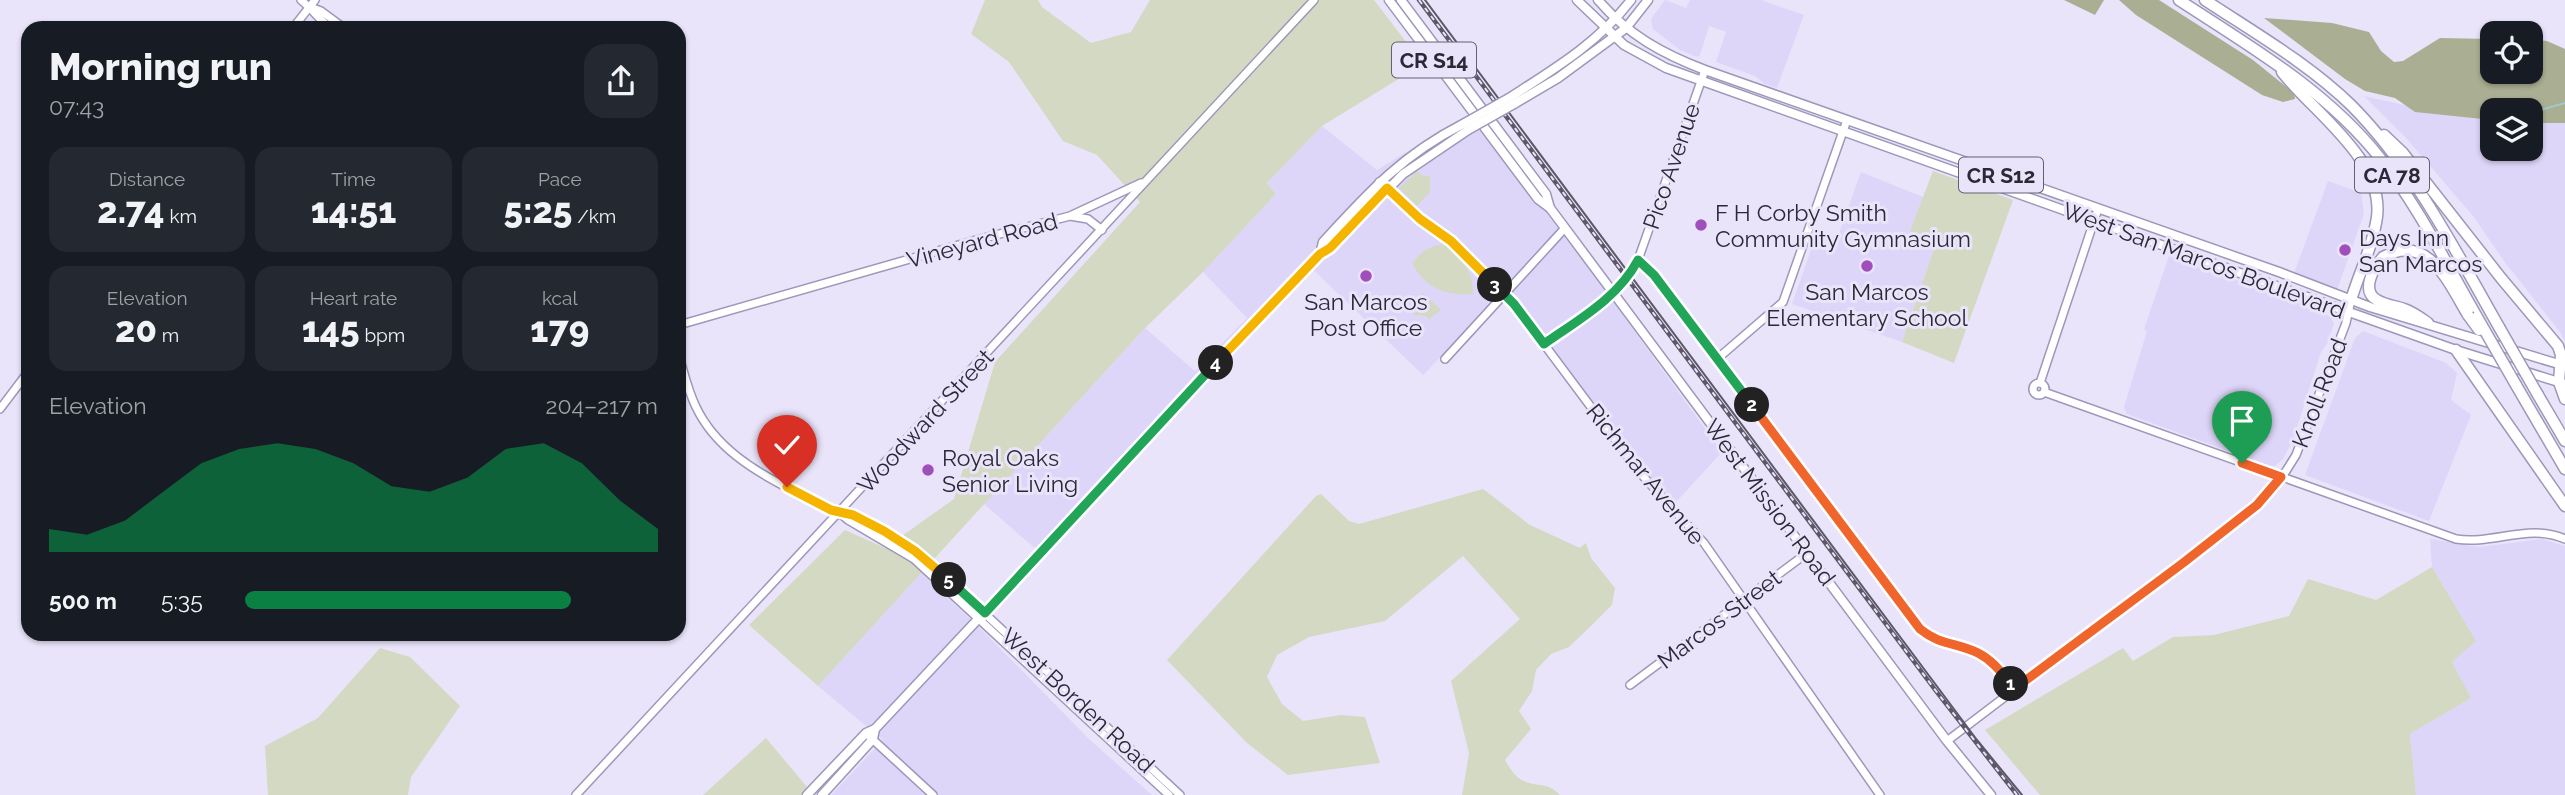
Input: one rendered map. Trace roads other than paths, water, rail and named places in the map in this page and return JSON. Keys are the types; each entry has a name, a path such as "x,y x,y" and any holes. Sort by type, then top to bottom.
{"highway":[{"name":"CA 78","path":"2179,0 2274,61 2329,104 2379,158 2415,209 2472,316 2501,358 2565,470"},
{"name":"CA 78","path":"2205,0 2304,66 2352,106 2397,158 2415,183 2565,441"},
{"path":"2274,61 2350,147 2371,178 2375,190 2378,204 2374,235 2351,300"},
{"path":"2352,106 2403,153 2558,346 2565,399"},
{"path":"2428,323 2406,310 2371,296 2370,279 2383,257 2405,248 2421,252 2434,263 2472,316"},
{"path":"2456,350 2565,506"}],"main road":[{"name":"CR S14","path":"1389,0 1483,118"},
{"name":"CR S14","path":"1401,0 1483,118"},
{"name":"West San Marcos Boulevard","path":"1577,0 1613,37 1635,53 1666,68 2456,350 2562,383"},
{"name":"West San Marcos Boulevard","path":"1598,0 1626,28 1661,51 1705,70 2351,300 2562,365"},
{"path":"1511,101 1605,30 1631,0"},
{"path":"1320,254 1323,242 1379,182 1414,153 1558,78 1626,28 1648,0"},
{"name":"West Mission Road","path":"1483,118 1546,194 1550,208 1947,741 1991,795"},
{"path":"807,795 871,734 1320,254 1330,248 1387,188 1465,127"},
{"path":"2292,290 2314,291 2318,287"},
{"path":"822,795 871,734"}],"street":[{"path":"301,0 312,3 335,21"},
{"path":"1102,230 1314,0"},
{"path":"298,21 312,3"},
{"path":"312,3 316,18 320,21"},
{"name":"Pico Avenue","path":"1544,344 1615,292 1628,278 1638,260 1705,70"},
{"path":"1717,359 1783,302 1847,120"},
{"path":"1070,216 1147,180"},
{"name":"Richmar Avenue","path":"1379,182 1420,219 1451,241 1505,294 1641,474 1704,543 1880,795"},
{"path":"2098,209 2040,383 2033,386 2033,392 2040,395 2045,392 2456,539 2480,541 2533,532 2565,539"},
{"name":"Vineyard Road","path":"686,323 976,240 1070,216 1088,219 1102,230"},
{"path":"1445,359 1565,228"},
{"name":"Woodward Street","path":"576,795 1102,230"},
{"path":"1638,260 1654,275 1920,629 1944,644 1967,649 1991,661 2014,689"},
{"name":"Knoll Road","path":"1947,741 2257,505 2281,477 2295,455 2351,300"},
{"path":"686,380 692,400 715,437 740,459 848,520 895,542 935,572 982,616"},
{"path":"0,409 21,381"},
{"name":"Marcos Street","path":"1630,685 1808,553"},
{"name":"West Borden Road","path":"982,616 1169,795"},
{"name":"West Borden Road","path":"982,616 1180,795"},
{"path":"871,734 933,795"}],"waterway":[{"path":"2543,109 2565,103"}],"tram line":[{"path":"1425,0 1977,740 2022,795"}],"railway":[{"path":"1419,0 1936,691 2017,795"}],"place":[{"name":"F H Corby Smith Community Gymnasium","path":"1701,225"},
{"name":"Days Inn San Marcos","path":"2345,250"},
{"name":"San Marcos Elementary School","path":"1867,266"},
{"name":"San Marcos Post Office","path":"1366,276"},
{"name":"Royal Oaks Senior Living","path":"928,470"}]}
